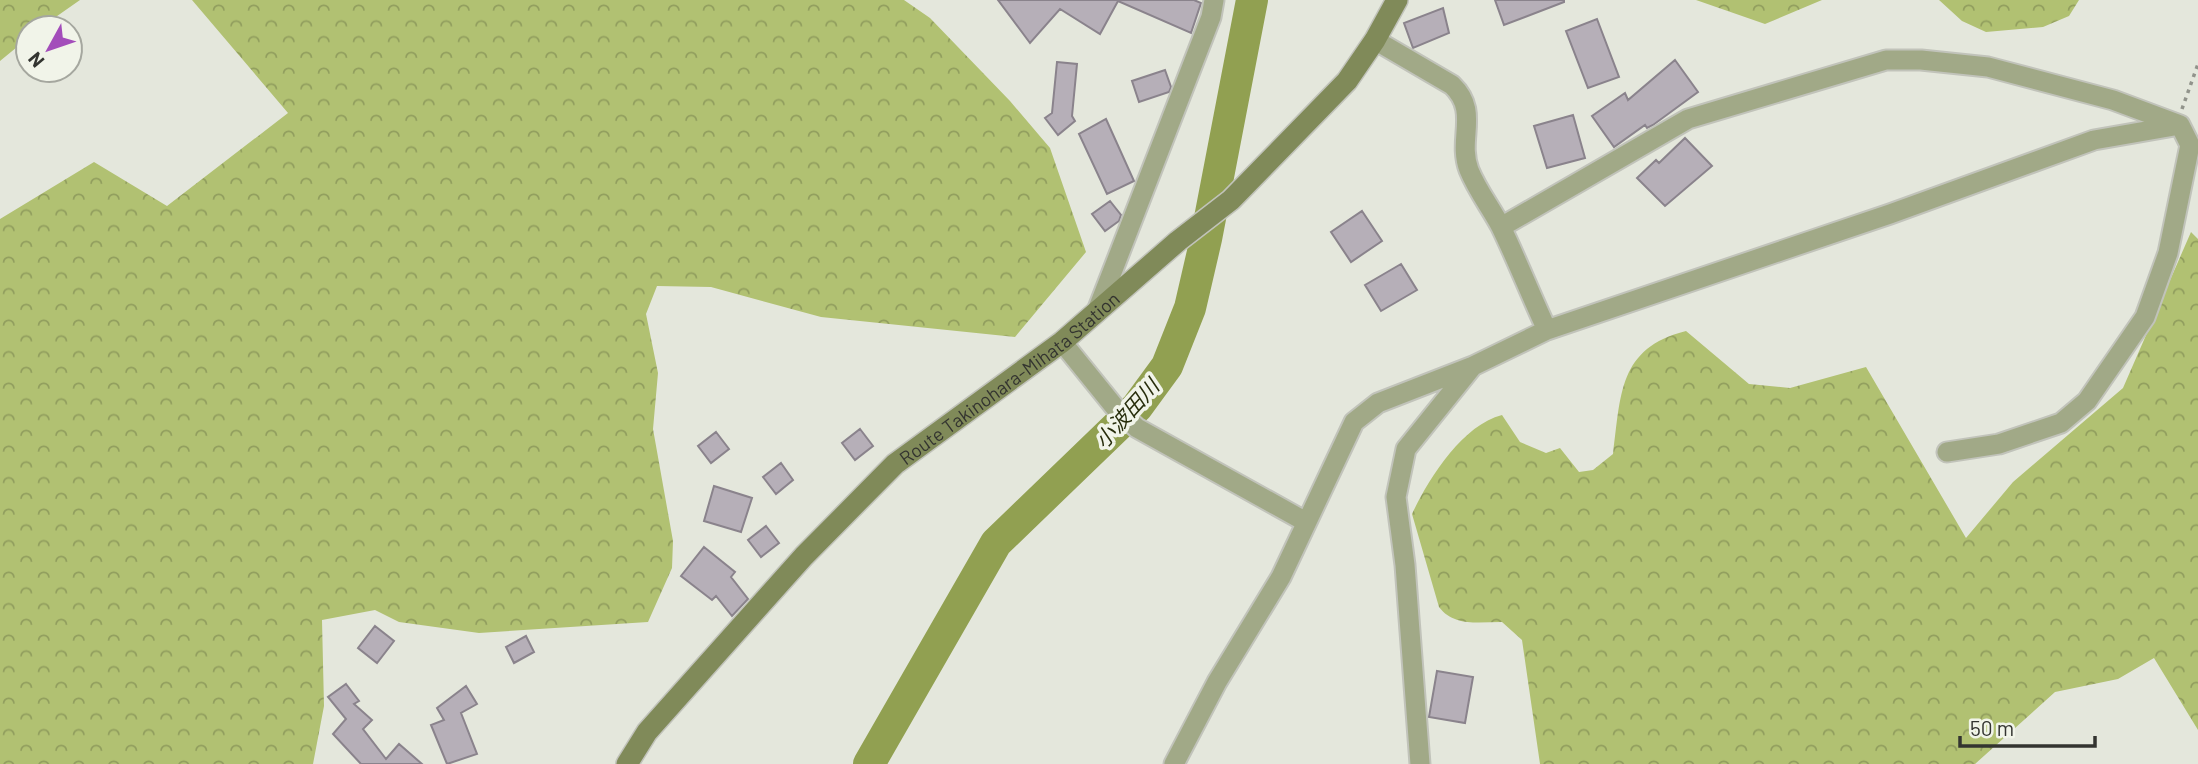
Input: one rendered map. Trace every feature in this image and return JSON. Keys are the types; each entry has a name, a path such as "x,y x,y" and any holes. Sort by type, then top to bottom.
{"main road":[{"name":"Route Takinohara-Mihata Station","path":"627,764 647,732 804,556 895,464 1062,342 1178,241 1231,200 1347,80 1375,40 1397,0"}],"street":[{"path":"1097,311 1211,17 1214,0"},
{"path":"1375,40 1461,93 1467,113 1465,153 1469,170 1501,227 1547,330"},
{"path":"1501,227 1688,120 1886,60 1921,60 1988,67 2113,100 2180,125 2190,145 2168,253 2145,317 2087,401 2061,423 1999,444 1947,452"},
{"path":"1174,764 1217,682 1281,577 1354,422 1378,403 1473,366 1547,330 1890,214 2094,140 2180,125"},
{"path":"1062,342 1117,410 1136,428 1306,522"},
{"path":"1420,764 1405,565 1396,498 1406,449 1473,366"}],"path":[{"path":"2180,125 2179,117 2198,64"}],"green space":[{"path":"0,0 80,0 60,14 14,14 14,50 0,61"},
{"path":"192,0 904,0 930,18 1010,101 1050,148 1086,252 1015,337 821,317 711,287 657,286 646,314 658,373 653,429 673,541 672,568 648,622 479,633 399,622 375,610 322,620 324,706 313,764 0,764 0,219 94,162 167,206 288,113"},
{"path":"1696,0 1822,0 1765,24"},
{"path":"1939,0 2079,0 2069,16 2043,27 1986,32 1962,21"},
{"path":"2191,232 2198,239 2198,730 2154,658 2118,679 2055,692 1975,764 1540,764 1522,640 1502,622 1459,621 1439,607 1412,514 1437,470 1473,430 1502,415 1520,442 1546,453 1560,448 1579,472 1593,470 1613,454 1622,394 1635,362 1647,349 1686,331 1749,384 1790,388 1866,367 1966,538 2013,482 2123,388"}],"building":[{"path":"998,0 1194,0 1201,3 1191,33 1118,1 1100,34 1060,9 1030,43"},
{"path":"1495,0 1564,0 1564,2 1504,25"},
{"path":"1443,8 1449,33 1413,48 1404,23"},
{"path":"1597,19 1619,77 1588,88 1566,31"},
{"path":"1675,60 1698,92 1653,125 1647,128 1645,125 1614,147 1592,116 1625,93 1628,100"},
{"path":"1057,62 1077,64 1072,116 1075,121 1058,135 1045,118 1052,113"},
{"path":"1165,70 1171,87 1169,92 1139,102 1132,81"},
{"path":"1573,115 1585,158 1547,168 1534,126"},
{"path":"1106,119 1134,181 1107,194 1079,134"},
{"path":"1685,138 1712,166 1665,206 1637,178 1656,160 1659,163"},
{"path":"1110,201 1121,215 1119,221 1105,231 1092,214"},
{"path":"1362,211 1382,241 1351,262 1331,232"},
{"path":"1401,264 1417,290 1381,311 1365,285"},
{"path":"860,429 873,446 855,460 842,443"},
{"path":"716,432 729,449 711,463 698,446"},
{"path":"781,463 793,480 776,494 763,477"},
{"path":"714,486 752,498 741,532 704,521"},
{"path":"766,526 779,543 761,557 748,540"},
{"path":"704,547 735,572 731,577 748,599 732,616 716,596 712,600 681,576"},
{"path":"375,626 394,641 377,663 358,648"},
{"path":"526,636 534,652 514,663 506,647"},
{"path":"1437,671 1473,677 1465,723 1429,717"},
{"path":"346,684 359,701 354,704 372,720 363,729 386,759 399,744 422,764 361,764 333,734 346,719 328,697"},
{"path":"466,686 477,704 461,713 477,754 447,764 431,725 444,720 437,708"}],"waterway":[{"name":"小波田川","path":"869,764 996,543 1137,407 1167,366 1190,308 1252,0"}]}
